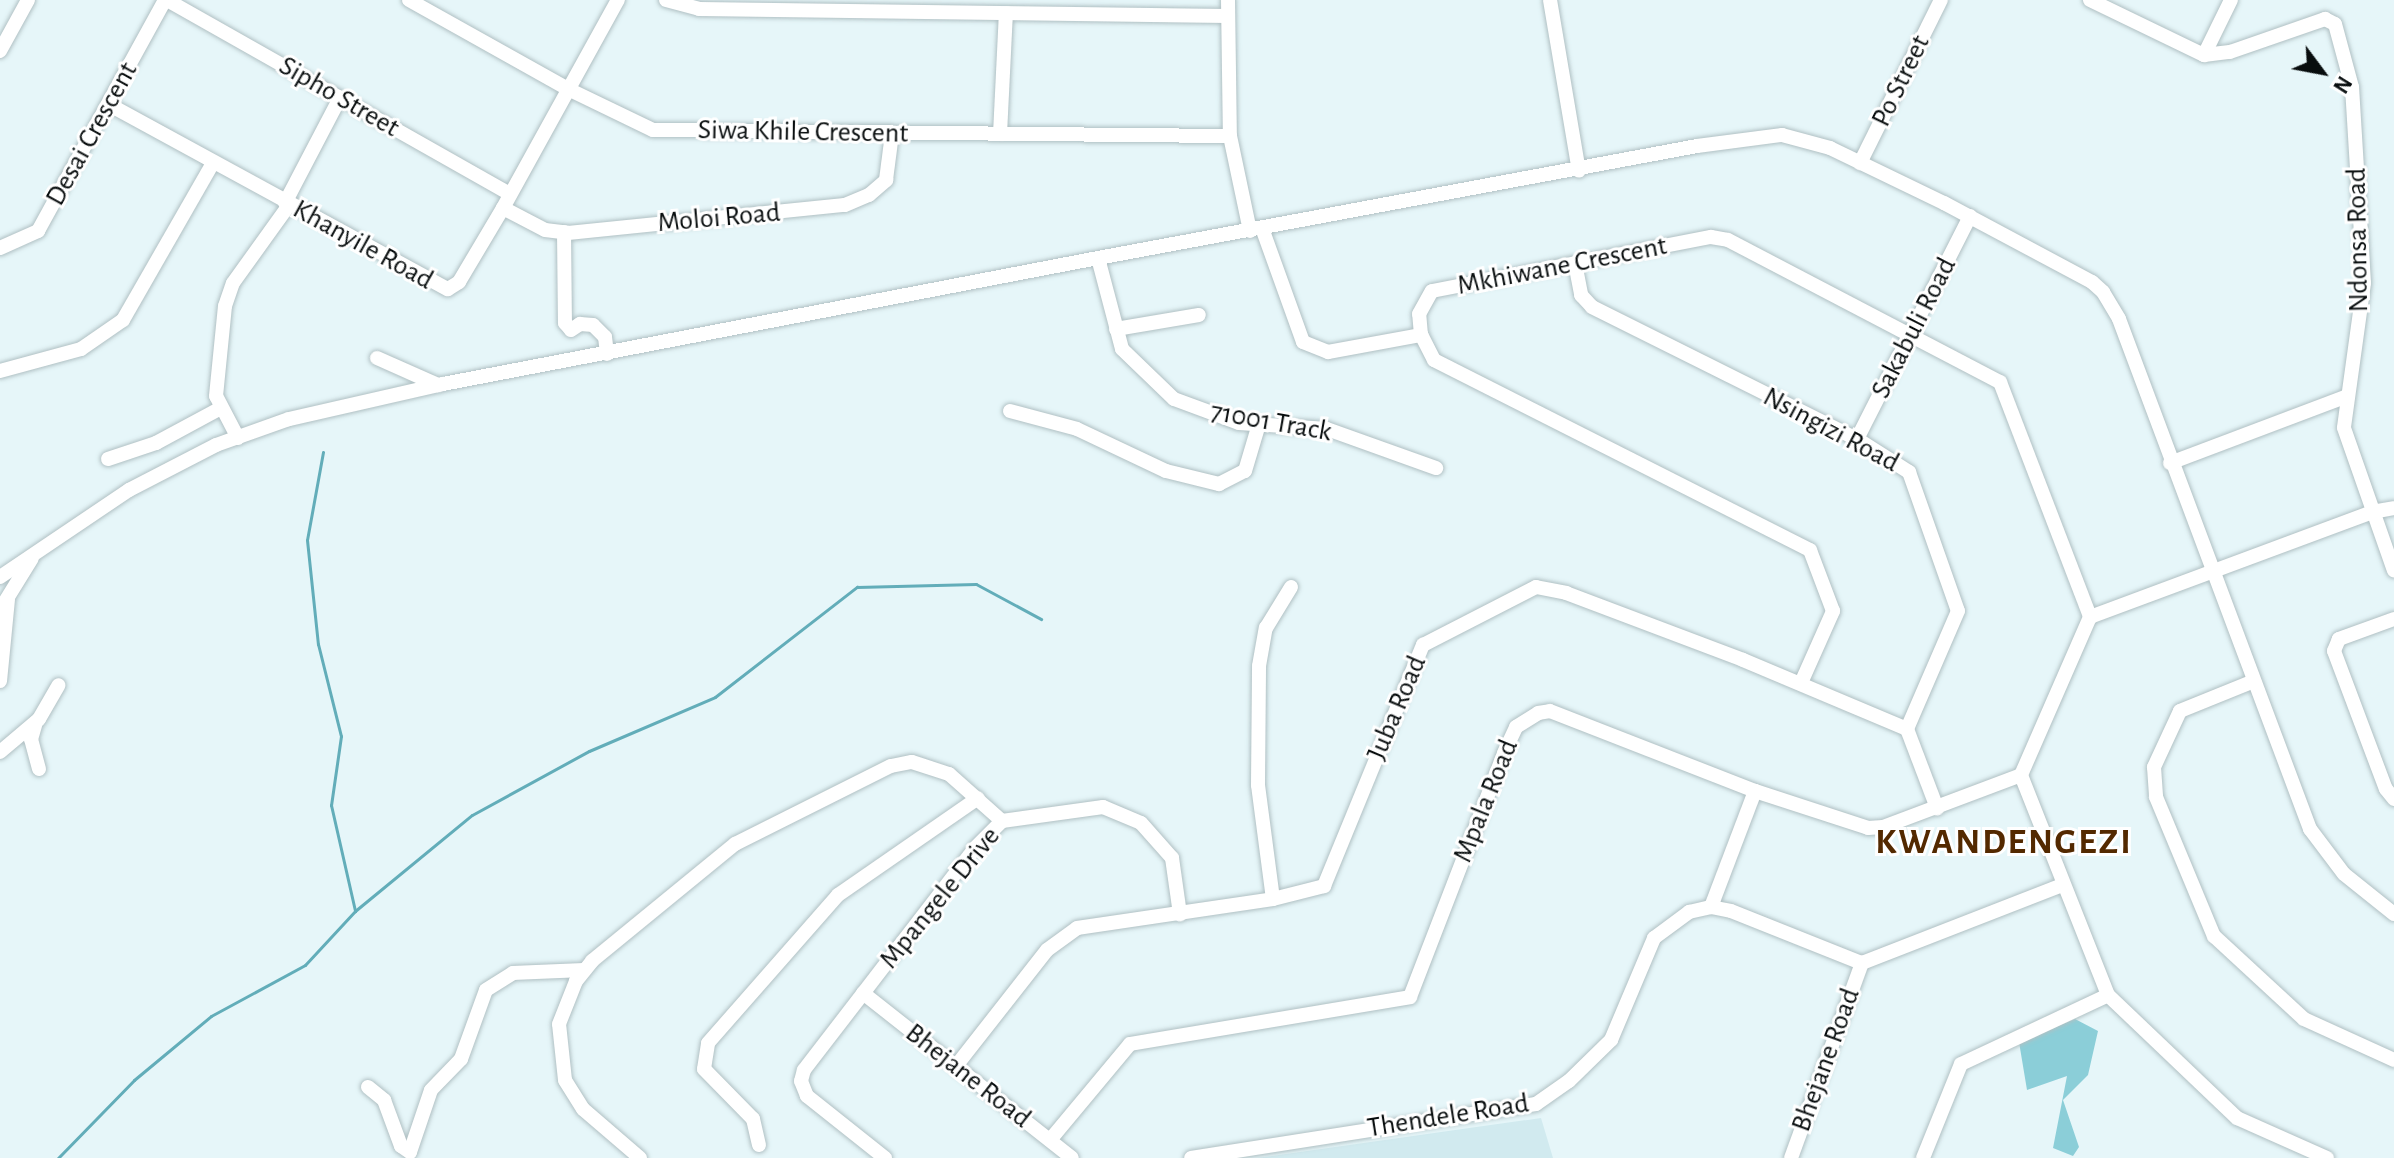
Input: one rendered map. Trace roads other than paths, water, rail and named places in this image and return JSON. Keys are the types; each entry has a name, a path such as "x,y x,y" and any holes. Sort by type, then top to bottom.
{"street":[{"path":"0,51 28,0"},
{"name":"Sipho Street","path":"166,0 340,98 507,201"},
{"name":"Desai Crescent","path":"0,248 38,231 166,0"},
{"name":"Siwa Khile Crescent","path":"409,0 568,89 653,130 1230,136"},
{"name":"Khanyile Road","path":"108,104 448,289 459,282 507,201 618,0"},
{"path":"666,0 699,9 1228,16"},
{"path":"1228,0 1230,136 1256,230 1303,342 1328,352 1421,335 1429,356 1446,367 1810,550 1833,611 1801,683"},
{"path":"1550,0 1579,171"},
{"name":"Po Street","path":"1860,163 1941,0"},
{"path":"2090,0 2204,55 2231,0"},
{"path":"1000,134 1006,13"},
{"name":"Ndonsa Road","path":"2204,55 2230,52 2325,19 2335,24 2352,87 2364,283 2345,397 2344,428 2394,571"},
{"path":"238,438 216,396 228,294 287,204 340,98"},
{"name":"Moloi Road","path":"507,201 534,225 564,232 845,205 869,195 886,180 892,134"},
{"path":"0,577 129,490 238,438 289,419 438,385 1098,258 1579,171 1697,146 1782,135 1805,139 1970,216 2090,280 2103,292 2119,319 2170,463 2315,838 2344,874 2394,914"},
{"path":"0,371 81,349 123,320 213,163"},
{"name":"Sakabuli Road","path":"1857,439 1970,216"},
{"path":"564,232 565,323 571,330 580,324 593,325 605,337 607,354"},
{"name":"Mkhiwane Crescent","path":"1421,335 1421,304 1432,291 1722,238 1993,375 2006,390 2090,617"},
{"name":"71001 Track","path":"1098,258 1116,329 1132,362 1174,399 1223,419 1327,429 1436,468"},
{"name":"Nsingizi Road","path":"1575,263 1581,295 1592,307 1857,439 1909,472 1958,602 1953,628 1907,729"},
{"path":"1116,329 1199,315"},
{"path":"377,358 438,385"},
{"path":"2170,463 2345,397"},
{"path":"108,459 156,443 221,408"},
{"path":"1010,411 1077,429 1166,471 1219,484 1245,471 1259,424"},
{"path":"2327,1158 2237,1118 2108,995 2021,775 2090,617 2372,512 2394,508"},
{"path":"0,681 4,604 36,550"},
{"path":"1273,899 1258,785 1259,666 1266,628 1291,587"},
{"name":"Juba Road","path":"956,1066 1059,937 1077,928 1313,892 1331,875 1423,645 1536,587 1566,593 1801,683 1907,729"},
{"path":"2394,619 2339,639 2334,651 2386,789 2394,799"},
{"path":"2254,681 2180,711 2154,767 2156,797 2214,936 2304,1019 2394,1060"},
{"path":"39,769 31,739 36,722 59,685"},
{"name":"Mpala Road","path":"1050,1140 1130,1044 1410,997 1504,753 1516,727 1528,717 1550,711 1755,791 1868,828 1937,808 2021,775"},
{"path":"0,752 36,722"},
{"path":"1907,729 1937,808"},
{"path":"640,1158 583,1109 565,1080 559,1024 583,970 735,844 891,766 930,765 962,782 1002,821"},
{"path":"1755,791 1711,907 1862,963 2062,885"},
{"path":"759,1145 753,1119 704,1069 708,1043 838,895 978,798"},
{"name":"Mpangele Drive","path":"885,1158 807,1096 801,1081 863,993 1002,821 1103,807 1141,823 1172,858 1180,914"},
{"name":"Thendele Road","path":"1191,1158 1536,1104 1611,1040 1654,938 1669,923 1711,907"},
{"name":"Bhejane Road","path":"1791,1158 1862,963"},
{"path":"368,1087 384,1100 401,1146 410,1152 431,1090 461,1059 486,990 513,973 583,970"},
{"name":"Bhejane Road","path":"863,993 1072,1158"},
{"path":"1923,1158 1961,1064 2108,995"}],"waterway":[{"path":"323,452 307,540 318,644 341,736 331,805 355,911"},
{"path":"58,1158 134,1080 211,1016 305,965 355,911 472,815 589,751 715,697 857,587 976,584 1041,619"}],"district":[{"name":"KWANDENGEZI","path":"2004,843"}]}
